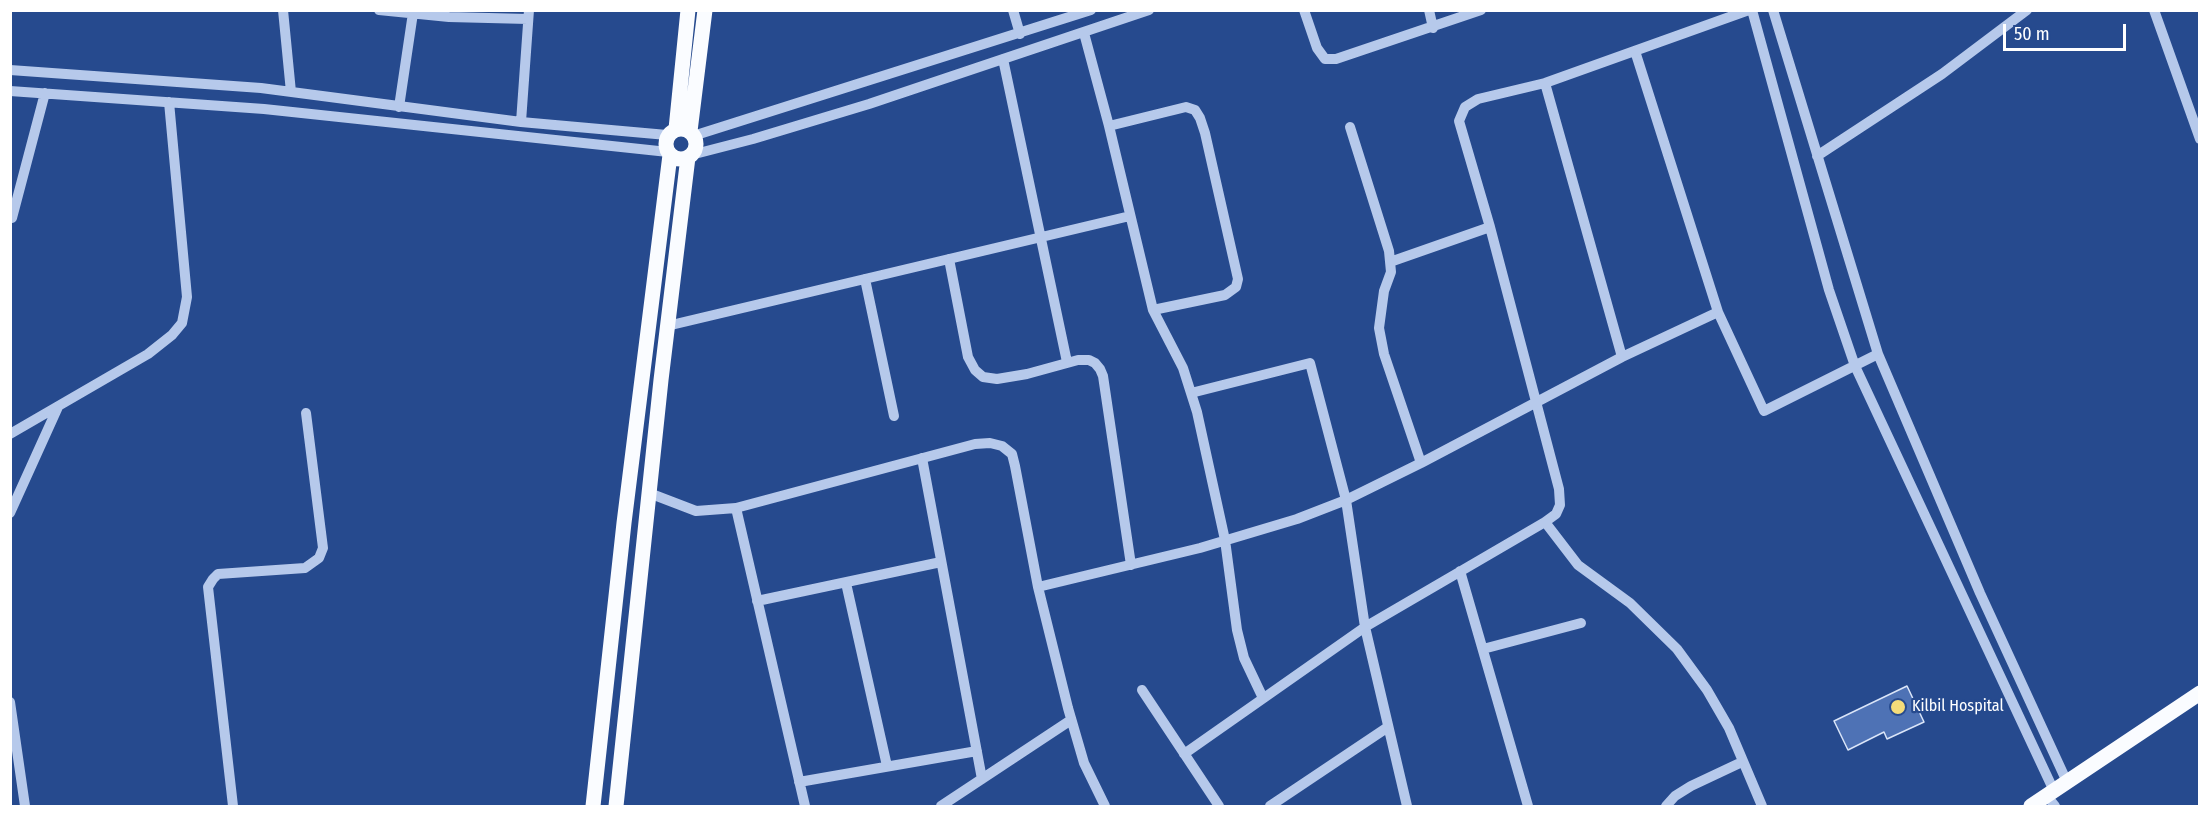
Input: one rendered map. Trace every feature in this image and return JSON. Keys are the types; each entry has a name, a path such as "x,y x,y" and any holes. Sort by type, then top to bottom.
{"main road":[{"path":"682,133 688,10"},
{"path":"682,133 705,10"},
{"path":"593,807 624,523 669,154 665,141 682,133"},
{"path":"616,807 667,326 689,156 696,143 682,133"},
{"path":"669,154 678,159 689,156"},
{"path":"2031,807 2052,798 2067,782 2199,693"}],"street":[{"path":"283,10 291,92"},
{"path":"379,10 413,14 528,15 521,122"},
{"path":"1012,10 1020,34"},
{"path":"10,70 261,88 521,122 682,133 1020,34 1091,10"},
{"path":"689,156 774,133 1149,10"},
{"path":"1304,10 1317,48 1325,59 1336,59 1481,10"},
{"path":"1429,10 1433,28"},
{"path":"1184,754 1365,627 1545,522 1556,514 1560,505 1559,489 1490,227 1459,121 1465,107 1478,99 1545,83 1750,10 1829,290 1855,366 2052,798"},
{"path":"1773,10 1878,354 1980,593 2067,782"},
{"path":"1817,156 1932,81 2027,10"},
{"path":"2154,10 2199,138"},
{"path":"399,107 413,14"},
{"path":"1084,33 1153,310 1183,368 1197,412 1225,540 1239,639 1248,668 1263,698"},
{"path":"1635,51 1718,312 1764,411 1878,354"},
{"path":"1003,59 1067,362"},
{"path":"1545,83 1622,357"},
{"path":"10,90 276,110 669,154"},
{"path":"12,218 45,93"},
{"path":"10,434 148,354 172,335 182,323 187,297 169,102"},
{"path":"1109,126 1186,107 1195,110 1205,133 1238,279 1236,287 1225,295 1153,310"},
{"path":"1350,127 1389,251 1391,272 1384,291 1379,328 1383,354 1421,463"},
{"path":"667,326 1130,216"},
{"path":"1390,262 1490,227"},
{"path":"949,259 968,357 975,370 983,377 997,379 1027,374 1067,362 1089,360 1095,363 1103,376 1131,565"},
{"path":"865,279 894,416"},
{"path":"1038,587 1225,540 1297,519 1346,500 1622,357 1718,312"},
{"path":"1191,393 1310,363 1346,500 1365,627 1407,807"},
{"path":"10,513 58,407"},
{"path":"233,807 208,587 218,574 305,568 319,558 323,548 306,413"},
{"path":"649,493 696,511 736,508 975,444 990,443 1002,446 1012,454 1038,587 1071,720 1084,763 1105,807"},
{"path":"922,458 982,779"},
{"path":"736,508 805,807"},
{"path":"1545,522 1578,565 1630,603 1677,649 1707,690 1729,728 1762,807"},
{"path":"757,601 941,562"},
{"path":"1460,571 1528,807"},
{"path":"846,583 887,766"},
{"path":"1483,649 1581,623"},
{"path":"1143,690 1219,807"},
{"path":"10,702 14,750 25,807"},
{"path":"941,807 1071,720"},
{"path":"1270,807 1388,727"},
{"path":"799,782 977,751"},
{"path":"1666,807 1675,796 1691,786 1742,762"}],"building":[{"path":"1907,686 1924,722 1887,739 1884,732 1848,750 1834,721"}],"place":[{"name":"Kilbil Hospital","path":"1898,707"}]}
